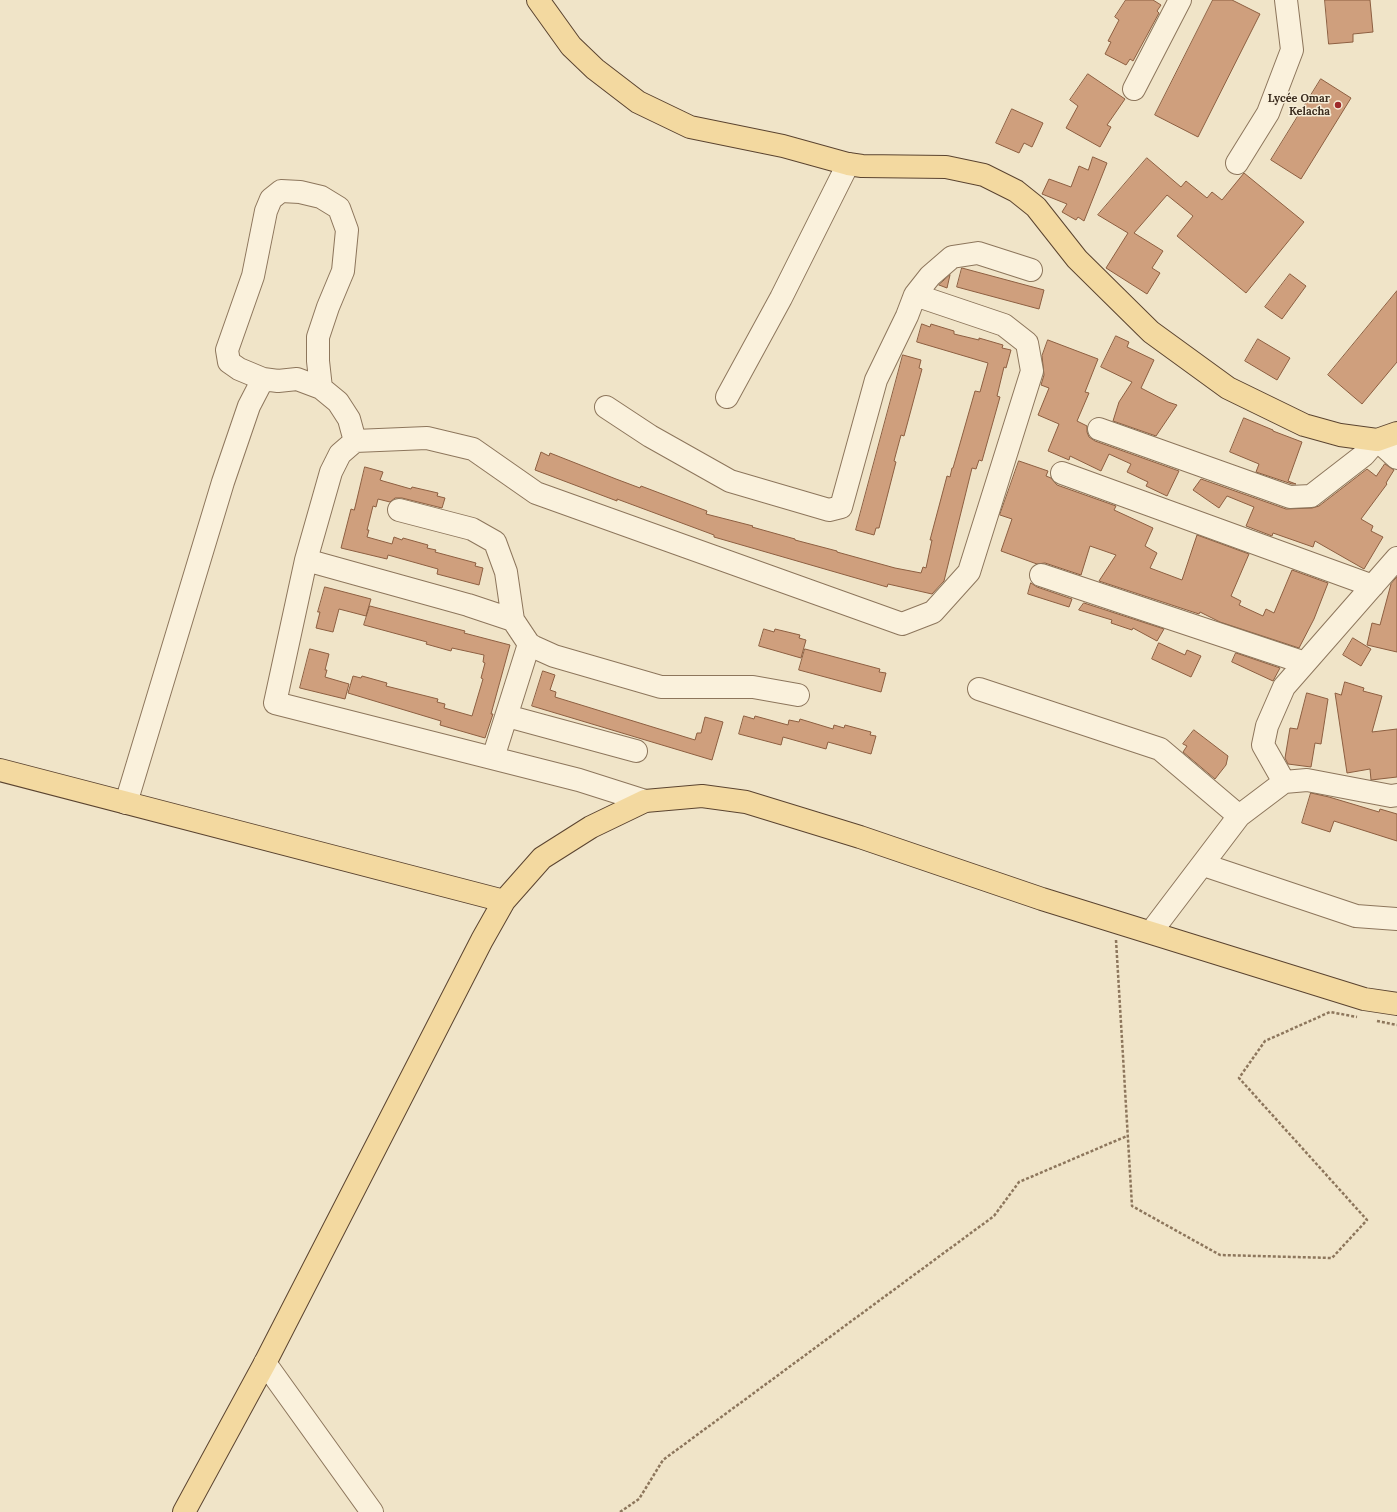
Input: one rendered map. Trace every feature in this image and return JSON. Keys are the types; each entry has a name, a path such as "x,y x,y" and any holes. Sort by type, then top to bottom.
{"main road":[{"path":"538,0 571,46 595,69 638,102 690,127 783,146 848,164 862,166 946,166 984,175 1016,191 1036,207 1077,260 1151,332 1228,388 1304,425 1340,434 1377,440 1397,433"},
{"path":"0,770 504,901"},
{"path":"184,1512 265,1363 482,940 504,901 542,858 591,827 645,800 702,796 746,802 860,837 1042,900 1151,932 1364,999 1397,1004"}],"street":[{"path":"1134,89 1180,0"},
{"path":"1237,163 1268,113 1292,50 1286,0"},
{"path":"727,397 781,298 848,164"},
{"path":"321,388 318,361 318,337 328,307 343,271 347,230 339,208 321,197 300,192 281,191 271,199 266,211 253,276 228,350 229,362 239,369 263,379 297,379 321,388 338,402 349,419 355,441"},
{"path":"606,407 650,436 730,481 829,510 842,507 876,380 907,316 915,295 930,276 952,257 978,253 1031,270"},
{"path":"645,800 578,780 275,703 306,560 331,472 340,454 355,441 427,438 473,449 536,493 902,624 933,612 969,572 1032,371 1027,342 1004,325 915,295"},
{"path":"126,803 223,482 249,406 263,379"},
{"path":"1098,429 1290,497 1311,496 1364,455 1377,440 1397,458"},
{"path":"1062,473 1373,586"},
{"path":"400,510 472,529 495,542 506,572 513,620 530,644 534,647 554,656 661,688 753,687 798,695"},
{"path":"1284,782 1263,745 1267,726 1284,687 1397,558"},
{"path":"306,560 468,605 513,620"},
{"path":"1041,575 1305,663"},
{"path":"493,758 530,644"},
{"path":"979,689 1160,749 1240,816"},
{"path":"507,716 636,751"},
{"path":"1151,932 1204,865 1240,816 1284,782 1307,780 1397,796"},
{"path":"1204,865 1356,916 1397,919"},
{"path":"265,1363 372,1512"}],"path":[{"path":"1115,921 1132,1206 1220,1256 1332,1258 1367,1220 1239,1078 1265,1041 1330,1012 1360,1018"},
{"path":"1375,1021 1397,1025"},
{"path":"620,1512 639,1499 663,1460 994,1216 1019,1182 1128,1136"}],"building":[{"path":"1126,0 1153,0 1161,5 1157,11 1159,13 1133,61 1130,59 1126,65 1105,54 1111,42 1108,41 1119,20 1115,17"},
{"path":"1213,0 1232,0 1260,14 1198,137 1155,115"},
{"path":"1325,0 1370,0 1373,32 1353,34 1353,42 1329,44"},
{"path":"1088,74 1125,99 1107,125 1111,127 1100,147 1066,128 1078,106 1070,100"},
{"path":"1321,79 1351,98 1301,179 1271,160"},
{"path":"1012,109 1043,123 1032,147 1024,143 1019,153 996,143"},
{"path":"1093,157 1107,163 1084,221 1078,217 1076,220 1062,212 1067,204 1042,194 1049,179 1071,187 1079,166 1088,170"},
{"path":"1147,158 1181,187 1186,181 1207,198 1212,192 1222,200 1244,173 1304,222 1246,293 1177,236 1193,216 1167,195 1134,233 1163,251 1152,268 1160,273 1147,294 1106,268 1128,233 1098,215"},
{"path":"962,268 1044,290 1039,309 957,287"},
{"path":"1290,274 1306,286 1282,319 1265,307"},
{"path":"950,275 947,288 939,285"},
{"path":"1397,291 1397,362 1362,404 1328,375"},
{"path":"922,324 930,327 931,324 954,331 954,334 979,340 979,338 1003,345 1002,348 1011,350 1006,368 1004,367 997,396 1000,397 982,461 979,460 976,469 972,468 944,581 932,594 888,584 887,587 714,537 714,535 535,470 541,452 549,456 550,453 640,488 641,486 707,511 706,514 753,526 752,527 795,540 895,568 921,573 923,567 926,568 932,540 930,540 947,476 950,477 975,391 980,392 988,363 917,342"},
{"path":"1116,336 1129,342 1127,347 1154,360 1141,388 1177,405 1156,436 1113,421 1119,402 1132,382 1101,367"},
{"path":"1258,339 1290,358 1277,380 1245,361"},
{"path":"1048,340 1098,359 1085,392 1089,393 1077,421 1087,426 1089,437 1095,441 1179,471 1167,496 1146,486 1148,482 1127,472 1131,464 1109,454 1101,471 1070,456 1069,460 1048,451 1059,424 1038,415 1049,388 1041,385 1044,375 1042,356"},
{"path":"903,355 921,360 919,368 922,369 904,436 901,435 894,461 896,462 879,528 876,528 874,535 856,530"},
{"path":"1244,418 1302,442 1288,481 1296,484 1256,472 1259,464 1230,452"},
{"path":"1019,461 1048,471 1046,476 1051,478 1057,485 1116,506 1114,510 1153,528 1145,546 1157,553 1150,568 1182,580 1197,535 1249,554 1231,596 1241,601 1239,605 1263,616 1266,609 1274,613 1292,570 1328,583 1314,619 1299,648 1220,622 1200,612 1199,614 1099,581 1116,555 1090,546 1081,575 1045,563 1037,564 1001,551 1012,519 1000,515"},
{"path":"1385,464 1394,470 1386,483 1387,484 1361,519 1373,526 1371,531 1383,537 1364,569 1315,541 1313,547 1273,533 1272,536 1246,526 1254,507 1227,496 1219,508 1193,490 1201,479 1286,509 1312,508 1319,506 1367,469 1376,476"},
{"path":"365,467 383,472 380,480 411,489 412,487 438,493 437,496 445,498 442,508 402,498 395,498 390,502 378,499 376,507 373,506 367,530 369,530 367,537 392,544 394,537 402,540 403,538 428,545 427,548 436,550 435,552 476,563 475,566 483,568 479,585 437,574 438,569 388,555 387,559 341,548 351,509 354,510"},
{"path":"1397,577 1397,652 1367,645 1372,623 1380,625 1391,584"},
{"path":"1031,583 1037,587 1072,599 1069,607 1028,594"},
{"path":"325,587 371,599 366,616 339,609 333,632 316,628 320,612 318,612"},
{"path":"1084,603 1164,629 1157,641 1133,628 1132,630 1111,623 1112,620 1079,610"},
{"path":"370,606 465,631 464,633 510,645 491,714 493,714 485,738 440,725 441,721 348,693 353,676 361,678 362,676 387,683 386,686 438,699 437,702 445,704 444,708 472,716 483,679 481,678 485,663 483,662 484,655 452,648 451,651 426,644 427,642 364,625"},
{"path":"764,629 774,632 775,629 800,635 799,638 806,640 801,658 759,646"},
{"path":"1353,638 1371,649 1361,666 1343,655"},
{"path":"1159,643 1185,655 1187,650 1201,656 1191,677 1152,659"},
{"path":"310,649 329,654 325,677 349,684 345,699 300,688"},
{"path":"805,649 880,669 879,672 886,673 881,692 799,670"},
{"path":"1236,653 1280,668 1273,681 1232,662"},
{"path":"543,671 555,675 550,690 556,692 555,697 695,740 697,733 701,733 705,717 723,722 712,760 532,706"},
{"path":"1345,682 1364,688 1363,691 1382,696 1372,732 1397,729 1397,777 1371,780 1370,769 1347,773 1335,693 1341,695"},
{"path":"1307,693 1328,699 1321,744 1315,743 1311,767 1288,764 1285,758 1290,728 1297,729"},
{"path":"744,716 754,719 755,716 788,725 789,720 799,722 800,719 833,729 834,725 844,728 845,725 871,732 870,735 876,736 871,754 828,742 826,749 783,737 781,745 739,734"},
{"path":"1194,730 1228,756 1226,765 1215,779 1183,752 1187,746 1183,744"},
{"path":"1311,793 1379,812 1380,809 1397,814 1397,841 1334,821 1330,832 1302,823"}],"place":[{"name":"Lycée Omar Kelacha","path":"1338,105"}]}
